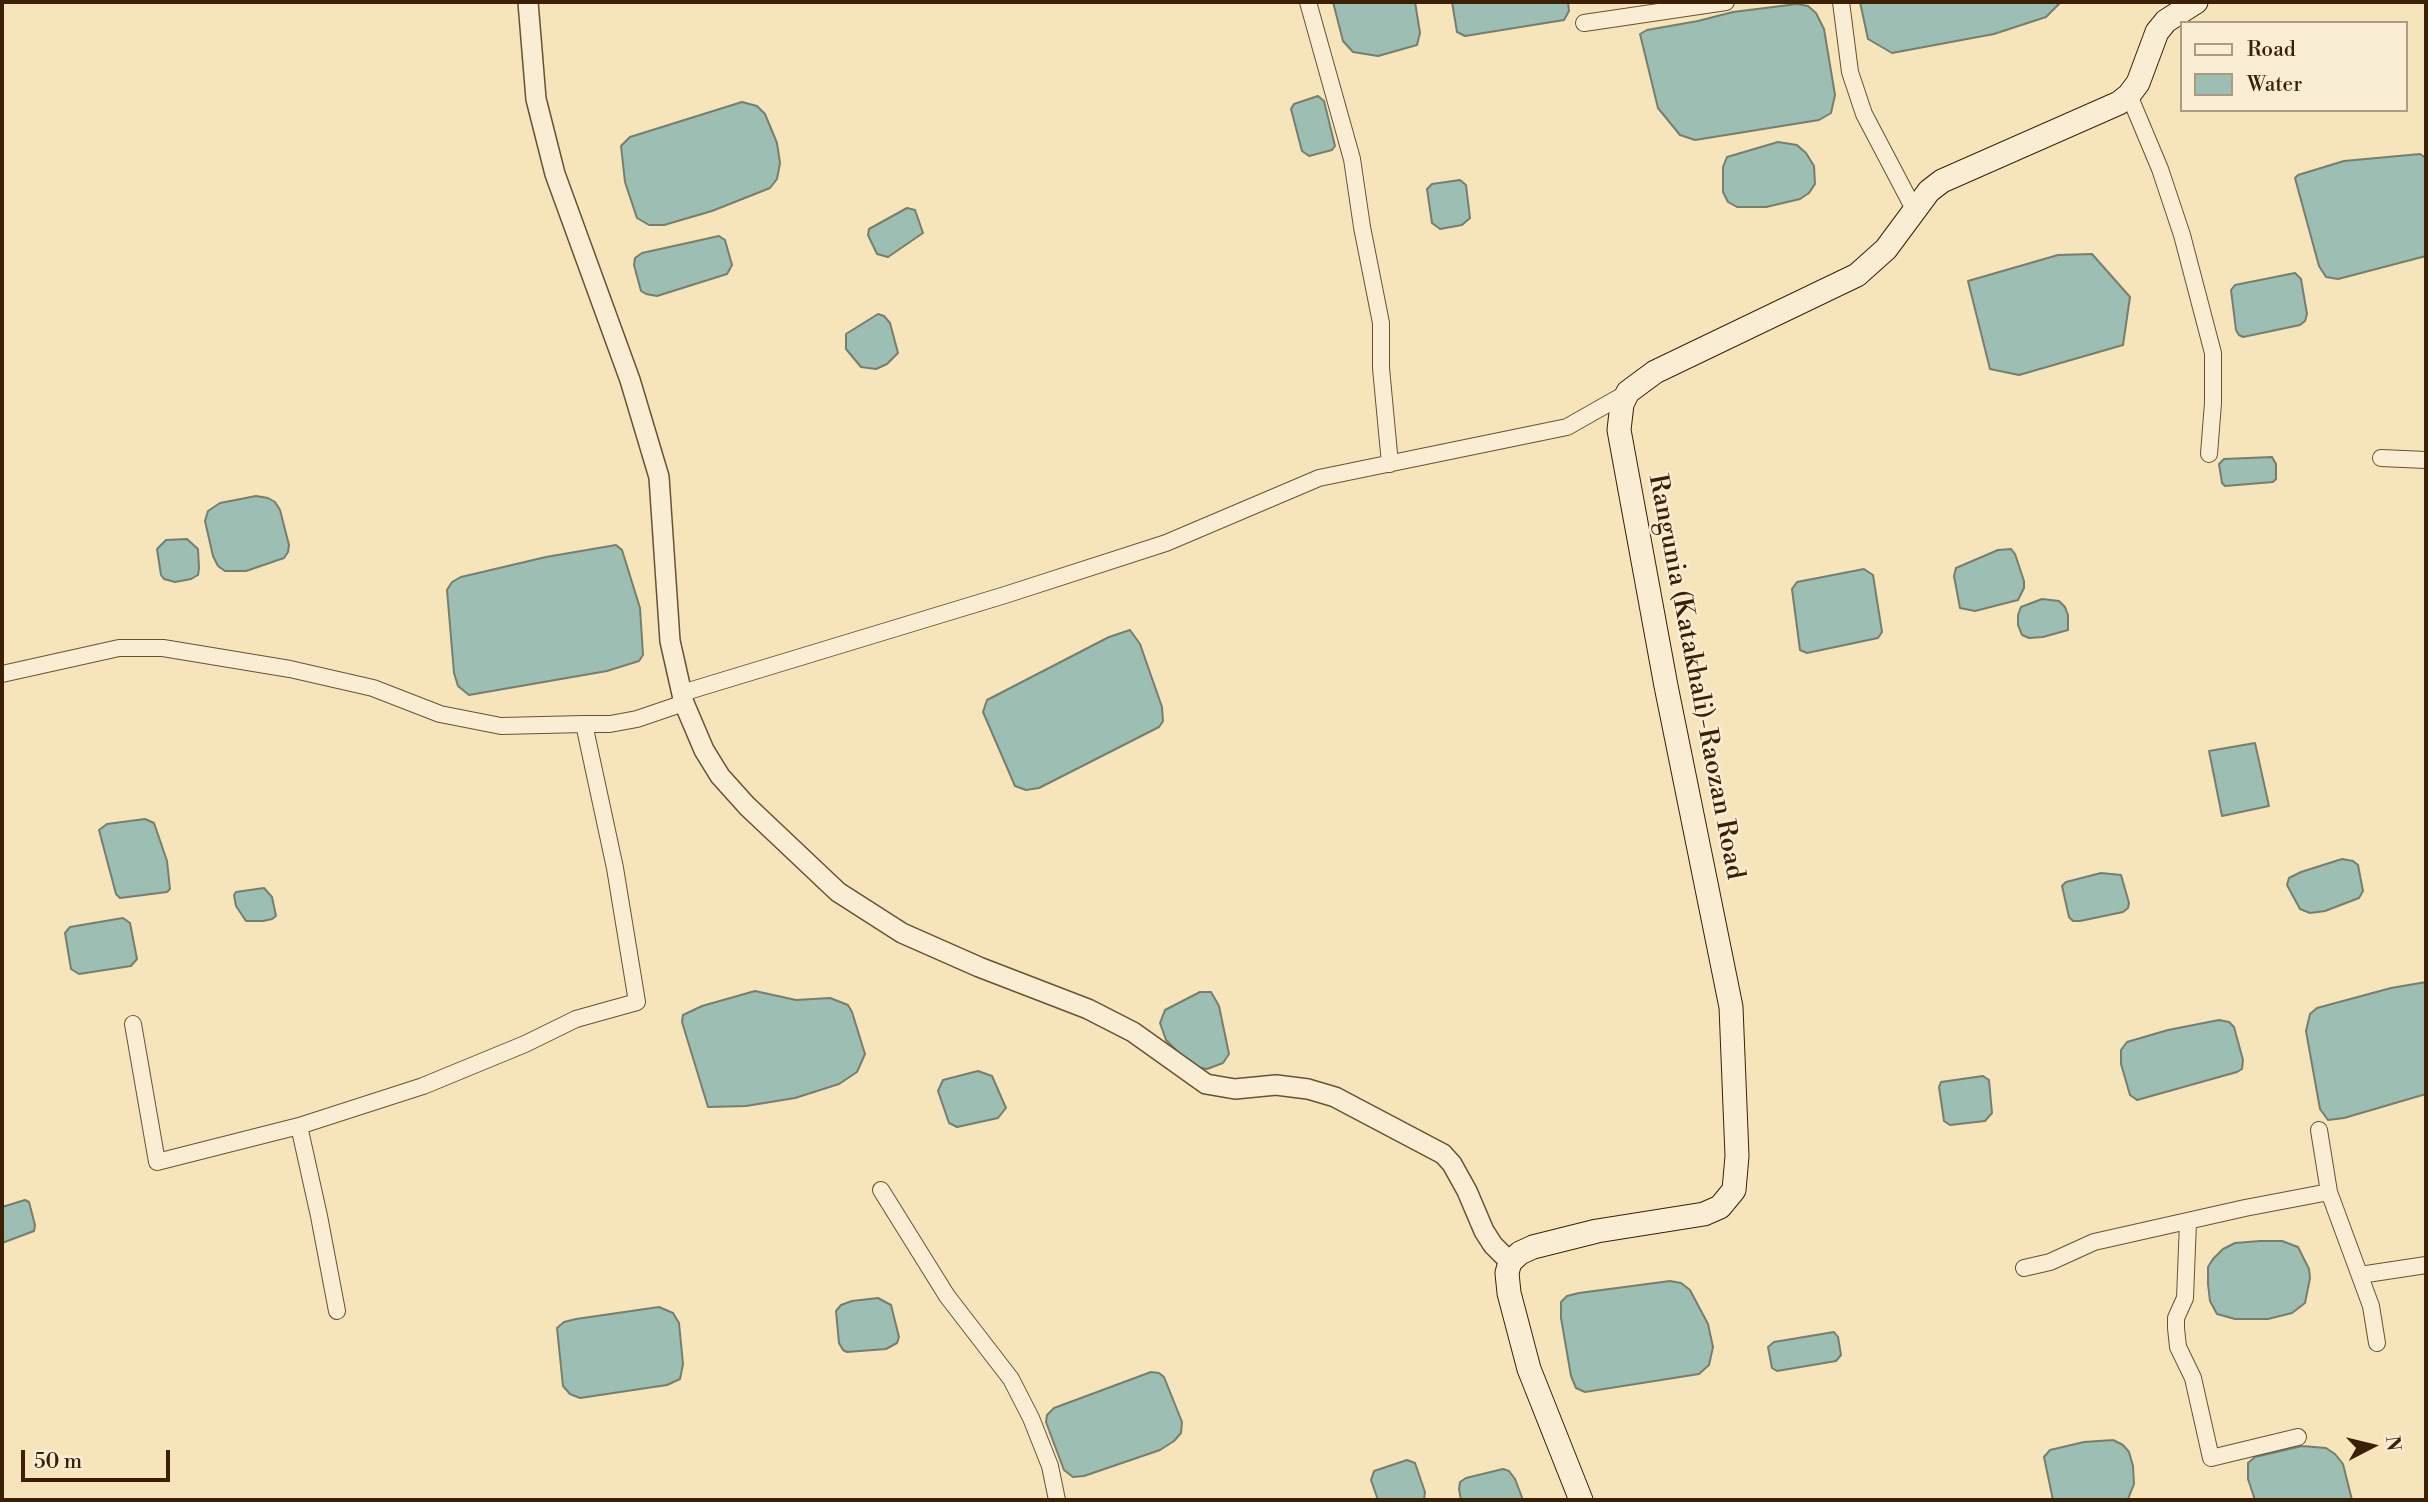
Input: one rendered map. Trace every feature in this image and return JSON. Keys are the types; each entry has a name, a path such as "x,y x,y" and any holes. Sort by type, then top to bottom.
{"main road":[{"path":"1628,392 1655,372 1857,275 1886,249 1929,191 1951,177 2119,103 2138,83 2157,32 2166,21 2196,2"},
{"name":"Rangunia (Katakhali)-Raozan Road","path":"1510,1262 1533,1247 1597,1231 1704,1214 1720,1207 1734,1190 1738,1156 1731,1007 1664,673 1619,430 1622,404 1628,392"},
{"path":"1510,1262 1507,1273 1509,1293 1529,1369 1581,1500"}],"street":[{"path":"528,2 536,99 555,174 630,380 659,477 670,641 683,698 704,750 720,776 747,806 838,891 902,933 979,967 1088,1009 1133,1032 1206,1084 1235,1089 1276,1085 1317,1091 1335,1097 1443,1154 1452,1164 1467,1191 1484,1231 1493,1245 1510,1262"},
{"path":"1308,2 1352,159 1381,323 1381,368 1390,464"},
{"path":"1584,23 1726,2"},
{"path":"1842,2 1850,72 1864,114 1915,211"},
{"path":"2129,95 2160,169 2182,235 2213,353 2209,454"},
{"path":"2,674 119,648 163,648 326,677 373,688 440,714 501,726 610,724 636,719 683,698 1166,543 1319,478 1567,426 1628,392"},
{"path":"2381,458 2426,460"},
{"path":"133,1024 157,1163 299,1126 423,1086 525,1044 576,1019 637,1002 615,868 584,724"},
{"path":"299,1126 337,1311"},
{"path":"2319,1130 2329,1192 2371,1306 2377,1343"},
{"path":"881,1190 947,1296 1011,1379 1031,1418 1050,1466 1057,1500"},
{"path":"2024,1268 2050,1262 2094,1242 2329,1192"},
{"path":"2188,1222 2185,1298 2176,1318 2176,1328 2178,1347 2193,1378 2211,1458 2298,1437"},
{"path":"2360,1275 2426,1265"}],"water":[{"path":"1333,2 1415,2 1420,33 1417,45 1378,56 1353,52 1343,41"},
{"path":"1452,2 1568,2 1569,11 1564,20 1465,36 1457,32"},
{"path":"1860,2 2059,4 2046,17 1994,34 1892,53 1868,39"},
{"path":"1797,4 1808,6 1816,13 1824,29 1835,95 1831,113 1819,120 1695,140 1680,135 1658,108 1640,34 1647,30 1733,12"},
{"path":"1318,96 1324,101 1335,146 1332,150 1309,156 1302,151 1291,109 1294,104"},
{"path":"742,102 757,106 765,114 777,143 780,163 777,179 770,188 712,211 664,225 649,225 637,218 625,182 621,146 630,137"},
{"path":"1778,142 1797,145 1814,166 1815,184 1809,193 1800,199 1766,207 1737,207 1728,202 1723,192 1723,167 1727,157"},
{"path":"2420,154 2426,158 2426,256 2338,279 2326,277 2319,266 2295,178 2344,161"},
{"path":"1460,180 1466,185 1470,218 1462,225 1440,229 1432,223 1427,189 1432,184"},
{"path":"907,208 915,210 923,233 888,257 877,254 868,235 869,229"},
{"path":"719,236 725,240 732,265 727,274 657,296 641,291 634,265 635,258 642,253"},
{"path":"2092,254 2130,297 2123,345 2019,375 1990,369 1968,281 2058,255"},
{"path":"2295,273 2301,279 2307,314 2305,321 2300,325 2243,337 2239,335 2231,290 2235,285"},
{"path":"878,314 890,323 898,353 887,364 876,369 861,367 846,349 846,334"},
{"path":"2272,457 2276,464 2276,479 2273,482 2225,486 2222,483 2219,464 2224,459"},
{"path":"256,496 275,502 280,510 289,545 288,552 284,558 246,571 225,571 218,566 213,556 205,521 208,511 220,503"},
{"path":"187,539 198,549 198,575 175,582 164,579 157,549 166,540"},
{"path":"616,545 622,550 640,608 643,655 639,661 607,671 469,695 458,686 454,673 447,590 452,582 461,577 546,557"},
{"path":"2011,549 2024,581 2024,588 2018,600 1975,611 1960,608 1954,576 1956,568 1998,550"},
{"path":"1864,569 1873,575 1882,632 1878,638 1807,653 1800,650 1792,589 1797,582"},
{"path":"2042,599 2059,601 2065,607 2068,630 2043,637 2029,638 2022,635 2018,625 2021,607"},
{"path":"1130,630 1140,644 1162,707 1163,721 1159,727 1039,788 1026,790 1015,786 983,712 987,700 1109,637"},
{"path":"2255,743 2269,806 2222,816 2209,751"},
{"path":"145,819 154,823 167,861 170,889 167,892 120,898 116,894 99,830 107,824"},
{"path":"2342,859 2358,865 2363,891 2359,898 2325,911 2310,913 2300,909 2287,885 2289,878"},
{"path":"2101,873 2121,875 2128,908 2123,912 2073,921 2069,917 2062,886 2066,882"},
{"path":"264,888 272,897 276,916 263,921 246,921 236,906 234,895 236,892"},
{"path":"123,918 130,923 137,959 131,966 79,974 71,969 65,933 70,927"},
{"path":"2426,982 2426,1094 2344,1118 2328,1120 2320,1109 2306,1031 2310,1014 2317,1008 2391,988"},
{"path":"755,991 796,1000 830,998 848,1005 865,1054 857,1072 839,1084 795,1098 746,1106 708,1107 682,1022 683,1015 702,1006"},
{"path":"1200,992 1211,992 1219,1006 1229,1054 1223,1063 1207,1069 1192,1066 1166,1040 1160,1023 1165,1010"},
{"path":"2219,1020 2229,1022 2234,1027 2243,1060 2242,1069 2137,1100 2130,1095 2121,1064 2121,1050 2127,1042 2168,1030"},
{"path":"978,1071 992,1076 1006,1108 998,1118 957,1127 949,1123 938,1091 943,1080"},
{"path":"1983,1076 1989,1080 1992,1113 1985,1121 1950,1125 1944,1121 1939,1087 1941,1082"},
{"path":"25,1200 29,1202 34,1231 2,1243 2,1207"},
{"path":"2282,1241 2298,1247 2309,1269 2305,1303 2292,1313 2268,1319 2235,1319 2217,1314 2210,1301 2208,1267 2223,1249 2235,1243"},
{"path":"1670,1281 1681,1283 1690,1290 1708,1324 1713,1347 1709,1365 1699,1374 1585,1392 1576,1388 1571,1376 1561,1318 1561,1302 1567,1296 1579,1293"},
{"path":"878,1298 891,1305 899,1337 897,1343 886,1349 843,1350 839,1343 836,1311 841,1305 852,1301"},
{"path":"659,1307 673,1313 679,1323 683,1364 680,1379 667,1385 580,1398 570,1394 563,1386 557,1328 564,1322 576,1319"},
{"path":"1834,1332 1838,1337 1841,1355 1836,1361 1777,1371 1772,1368 1768,1347 1774,1342"},
{"path":"1151,1372 1164,1377 1182,1422 1181,1433 1174,1441 1160,1450 1084,1476 1073,1477 1064,1470 1046,1422 1047,1415 1054,1408"},
{"path":"2113,1440 2129,1452 2133,1466 2134,1484 2128,1499 2053,1500 2044,1457 2050,1450 2084,1442"},
{"path":"2302,1446 2326,1448 2335,1454 2343,1464 2352,1500 2255,1500 2248,1479 2248,1463 2255,1457"},
{"path":"1407,1460 1415,1463 1425,1492 1424,1500 1378,1500 1371,1480 1374,1471"},
{"path":"1503,1469 1509,1471 1515,1479 1523,1500 1461,1500 1460,1482"}]}
